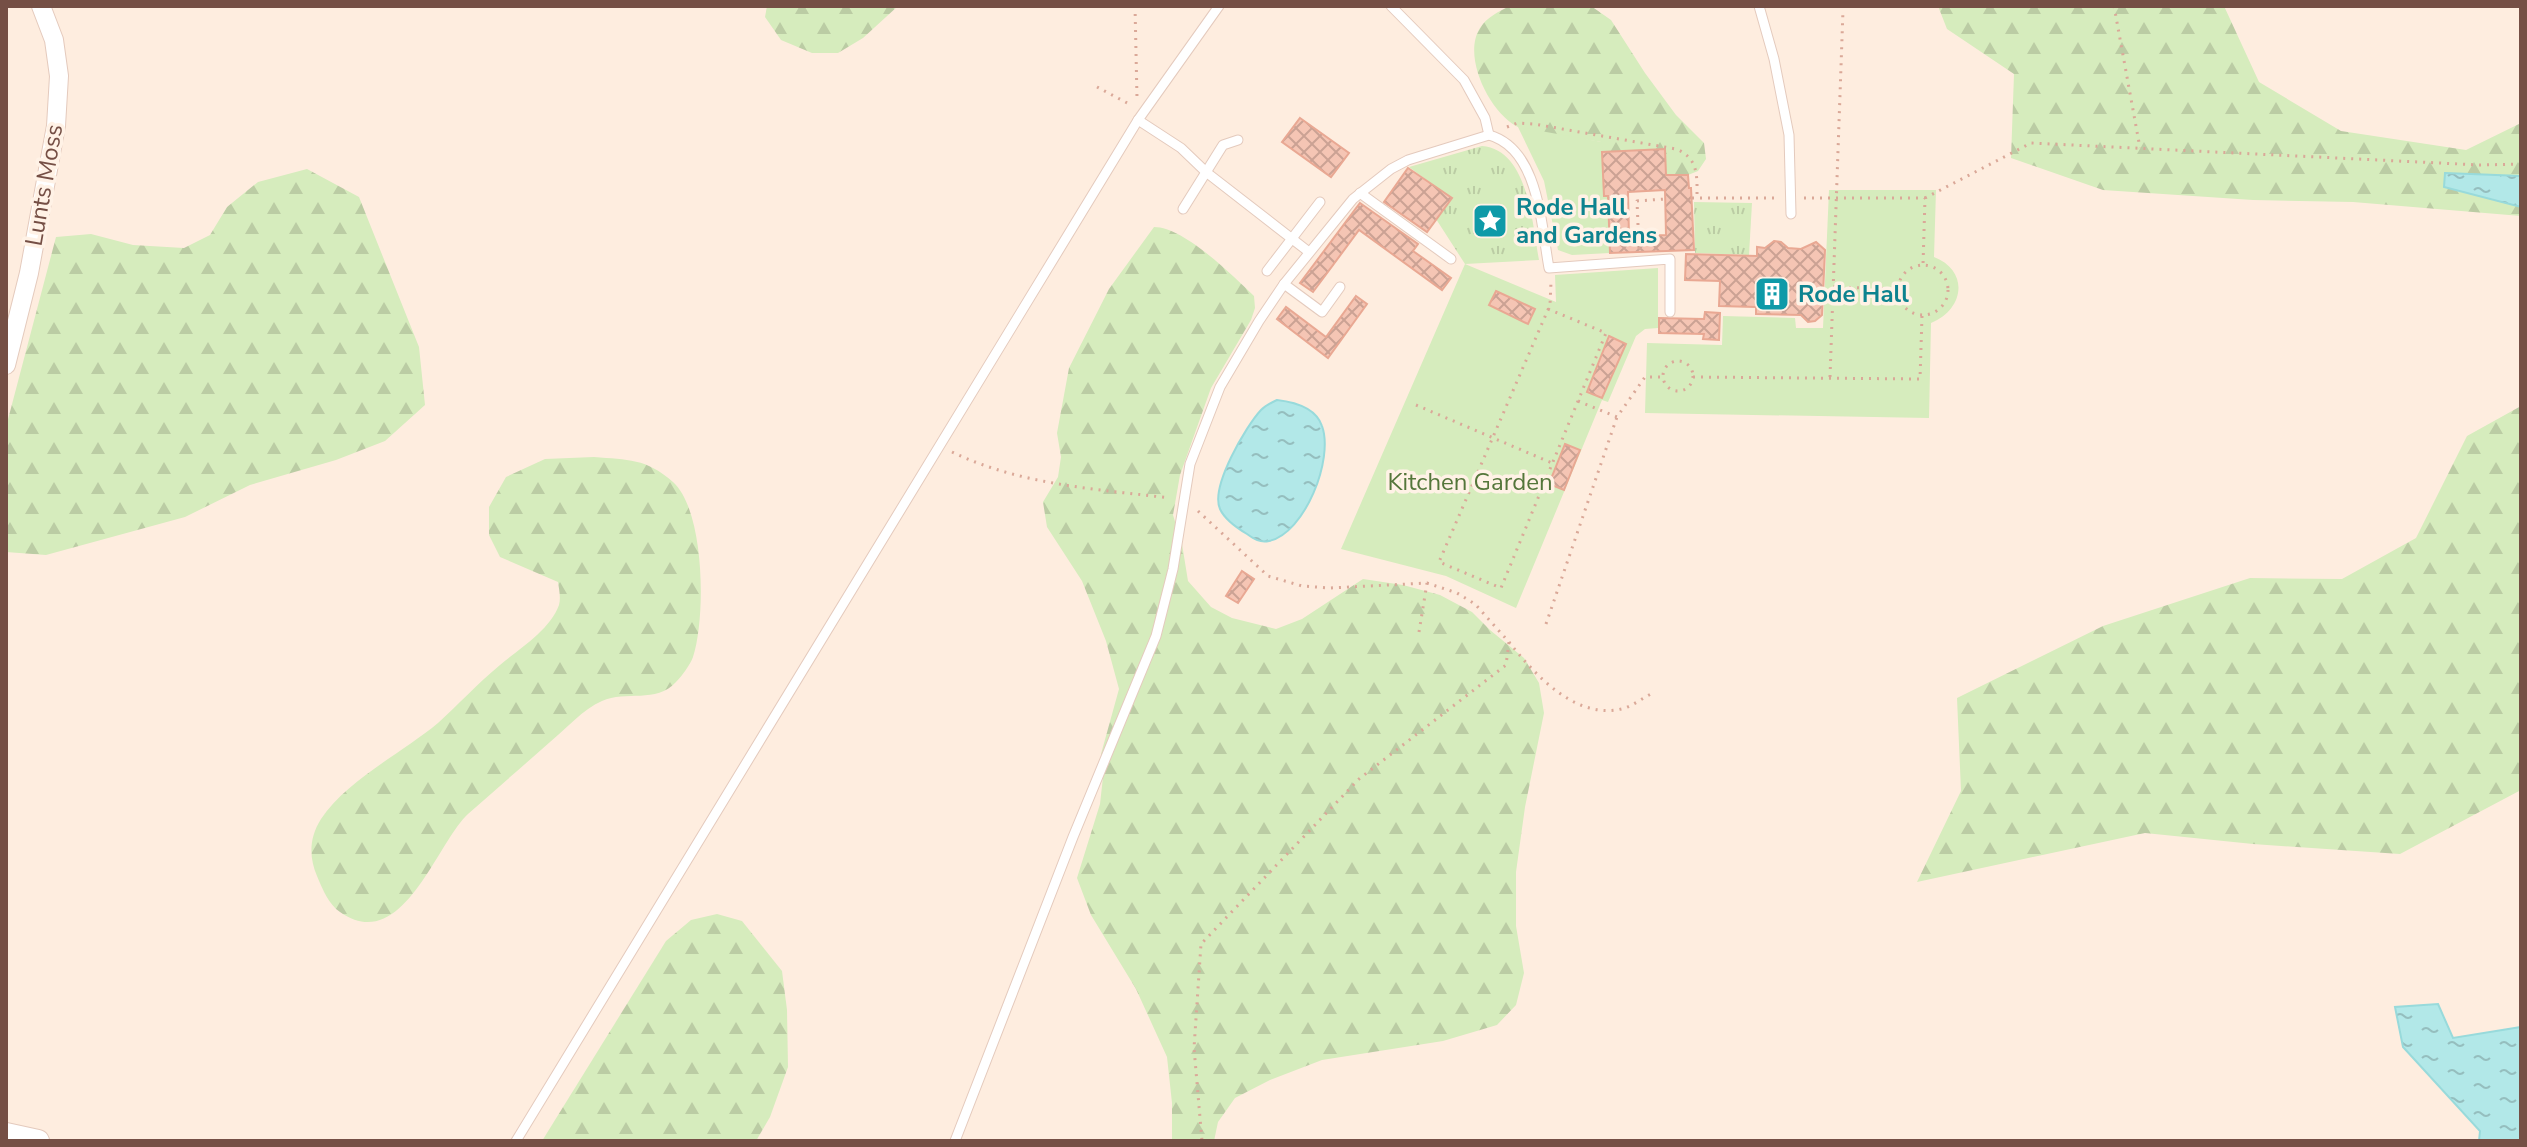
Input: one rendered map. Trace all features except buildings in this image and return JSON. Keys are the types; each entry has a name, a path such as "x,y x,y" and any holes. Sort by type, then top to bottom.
{"street":[{"name":"Lunts Moss","path":"6,365 29,273 56,126 59,76 54,40 41,6"},
{"path":"6,1134 38,1141"}],"lane":[{"path":"516,1141 1138,120 1219,6"},
{"path":"1391,6 1464,80 1476,98 1489,135"},
{"path":"1759,6 1774,59 1789,135 1791,214"},
{"path":"1138,120 1181,148 1206,172 1309,252"},
{"path":"955,1141 1073,837 1156,636 1173,569 1183,500 1198,440 1220,387 1259,321 1309,252 1360,193 1391,169 1408,160 1489,135 1501,138 1513,147 1531,180 1549,268 1670,259 1670,312"},
{"path":"1183,209 1223,145 1238,140"},
{"path":"1360,193 1451,259"},
{"path":"1267,271 1320,202"},
{"path":"1284,284 1322,312 1340,287"}],"path":[{"path":"1097,87 1137,109 1135,6"},
{"path":"2114,6 2140,148"},
{"path":"1830,377 1843,10"},
{"path":"1489,135 1517,123 1676,149 1688,154 1696,166 1694,198 1925,198 2031,143 2521,164"},
{"path":"1923,265 1925,198"},
{"path":"1640,261 1637,201 1665,199"},
{"path":"1629,233 1639,233"},
{"path":"1923,265 1936,268 1948,290 1947,298 1937,311 1922,316 1901,304 1898,289 1904,273 1923,265"},
{"path":"1548,309 1606,333 1501,588 1439,562 1548,309 1551,300 1549,268"},
{"path":"1833,287 1898,289"},
{"path":"1693,377 1920,379 1922,316"},
{"path":"1677,361 1690,367 1693,377 1689,386 1675,391 1666,386 1662,377 1665,368 1677,361"},
{"path":"1546,624 1617,417 1645,377 1662,377"},
{"path":"1578,401 1617,417"},
{"path":"1416,405 1552,463"},
{"path":"940,446 985,467 1038,481 1183,500 1268,576 1302,586 1390,587 1427,583 1457,593 1475,604 1541,678 1568,699 1591,708 1624,708 1653,693"},
{"path":"1419,632 1427,583"},
{"path":"1202,1141 1194,1048 1201,944 1359,779 1506,665 1509,642"}],"green space":[{"path":"767,6 898,6 863,38 838,53 812,53 781,40 765,17"},
{"path":"1510,6 1591,6 1611,20 1676,115 1704,143 1706,159 1698,171 1688,175 1666,175 1665,149 1602,152 1601,142 1533,132 1506,119 1481,82 1474,53 1475,40 1483,24"},
{"path":"1938,6 2224,6 2259,82 2341,131 2466,150 2521,123 2521,216 2353,202 2253,200 2103,190 2011,158 2014,74 1947,29"},
{"path":"1518,127 1602,142 1610,253 1572,255 1558,250 1544,181"},
{"path":"1482,146 1498,151 1510,160 1519,174 1526,191 1539,260 1465,264 1436,219 1451,198 1409,167"},
{"path":"307,169 359,197 419,347 425,405 385,441 336,460 250,485 185,517 46,555 6,552 6,427 56,237 91,234 133,245 184,248 210,235 227,207 258,182"},
{"path":"1829,190 1936,190 1934,257 1953,271 1958,290 1950,309 1931,323 1929,418 1645,413 1647,343 1722,345 1723,316 1795,318 1796,328 1823,328"},
{"path":"1694,202 1752,203 1749,255 1695,253"},
{"path":"1154,227 1166,229 1193,243 1254,296 1255,308 1251,320 1211,388 1180,475 1173,515 1188,581 1211,607 1232,618 1276,629 1302,619 1363,579 1440,595 1472,612 1524,658 1539,683 1544,713 1525,807 1516,872 1516,926 1524,973 1516,1005 1497,1025 1443,1041 1322,1060 1270,1080 1235,1098 1218,1122 1214,1141 1172,1141 1167,1057 1136,989 1091,915 1077,878 1100,804 1103,777 1101,754 1119,689 1106,641 1082,581 1047,527 1043,502 1058,477 1061,457 1057,433 1069,368 1109,289"},
{"name":"Kitchen Garden","path":"1465,264 1556,302 1555,275 1658,268 1658,328 1645,329 1636,336 1608,402 1602,400 1516,608 1446,576 1341,549"},
{"path":"2521,406 2521,790 2400,854 2145,833 1917,882 1961,791 1957,698 2103,626 2250,578 2342,579 2416,538 2467,436"},
{"path":"594,457 645,464 673,482 684,496 697,540 701,592 697,639 690,663 668,689 650,695 611,698 581,714 468,814 415,891 399,908 382,919 362,922 340,912 326,896 313,862 312,840 321,819 345,792 438,723 533,638 549,623 559,605 558,582 500,557 489,535 489,507 506,477 545,459"},
{"path":"717,914 742,921 782,971 787,1010 788,1067 770,1117 756,1141 542,1141 666,941 691,920"}],"water":[{"path":"2445,173 2521,176 2521,207 2444,187"},
{"path":"1277,400 1297,404 1315,415 1322,426 1325,440 1324,457 1314,493 1305,510 1282,535 1263,541 1228,520 1220,509 1218,499 1225,472 1247,429 1261,410"},
{"path":"2438,1004 2453,1038 2521,1027 2521,1141 2479,1141 2480,1131 2403,1047 2395,1007"}],"place":[{"name":"Rode Hall and Gardens","path":"1490,221"},
{"name":"Rode Hall","path":"1772,294"}]}
